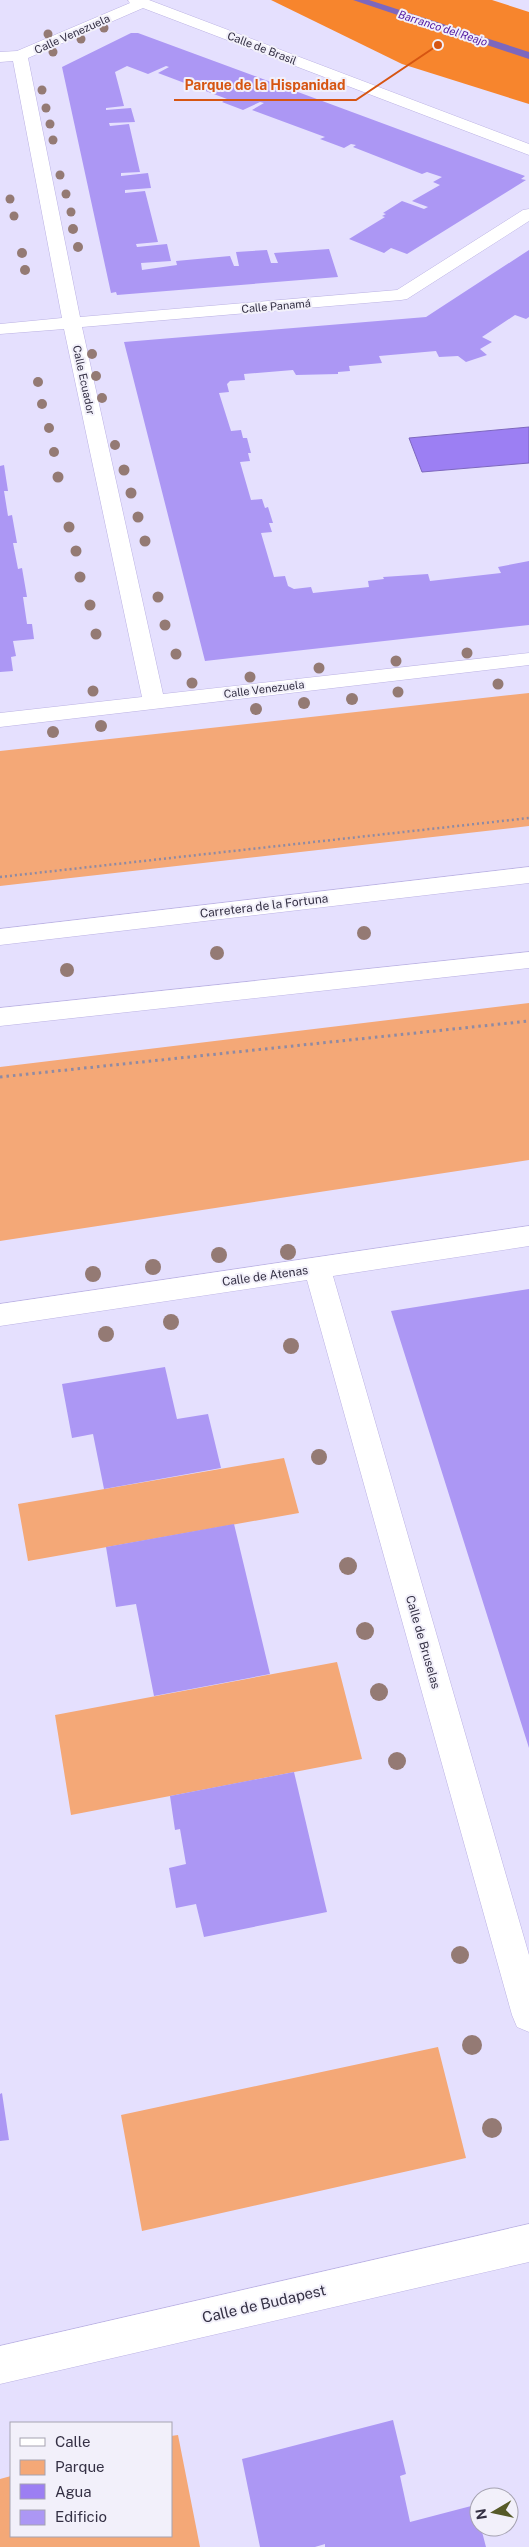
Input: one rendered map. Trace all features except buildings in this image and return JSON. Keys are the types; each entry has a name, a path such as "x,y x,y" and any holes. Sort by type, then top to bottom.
{"street":[{"name":"Calle Venezuela","path":"0,57 20,56 139,2"},
{"name":"Calle de Brasil","path":"139,2 529,150"},
{"name":"Calle Ecuador","path":"20,56 72,323 154,702"},
{"name":"Calle Panamá","path":"0,329 401,295 529,214"},
{"name":"Calle Venezuela","path":"0,720 529,659"},
{"name":"Carretera de la Fortuna","path":"0,937 529,875"},
{"path":"0,1017 529,960"},
{"name":"Calle de Atenas","path":"0,1315 529,1236"},
{"name":"Calle de Bruselas","path":"316,1268 529,2015"},
{"name":"Calle de Budapest","path":"0,2365 529,2243"}],"path":[{"path":"0,877 529,818"},
{"path":"0,1077 529,1021"}],"green space":[{"path":"529,693 529,826 0,886 0,751"},
{"path":"529,1003 529,1160 0,1241 0,1067"},
{"path":"284,1458 299,1513 28,1561 18,1504"},
{"path":"337,1662 362,1759 71,1815 55,1715"},
{"path":"438,2047 466,2158 142,2231 121,2115"},
{"path":"178,2435 200,2547 0,2547 0,2479 10,2476 10,2537 172,2537 172,2436"}],"shaded area":[{"path":"271,0 492,0 529,12 529,104 402,64"}],"water":[{"path":"529,427 529,463 422,472 409,438"}],"waterway":[{"name":"Barranco del Reajo","path":"358,0 529,56"}],"place":[{"name":"Parque de la Hispanidad","path":"438,45"}]}
